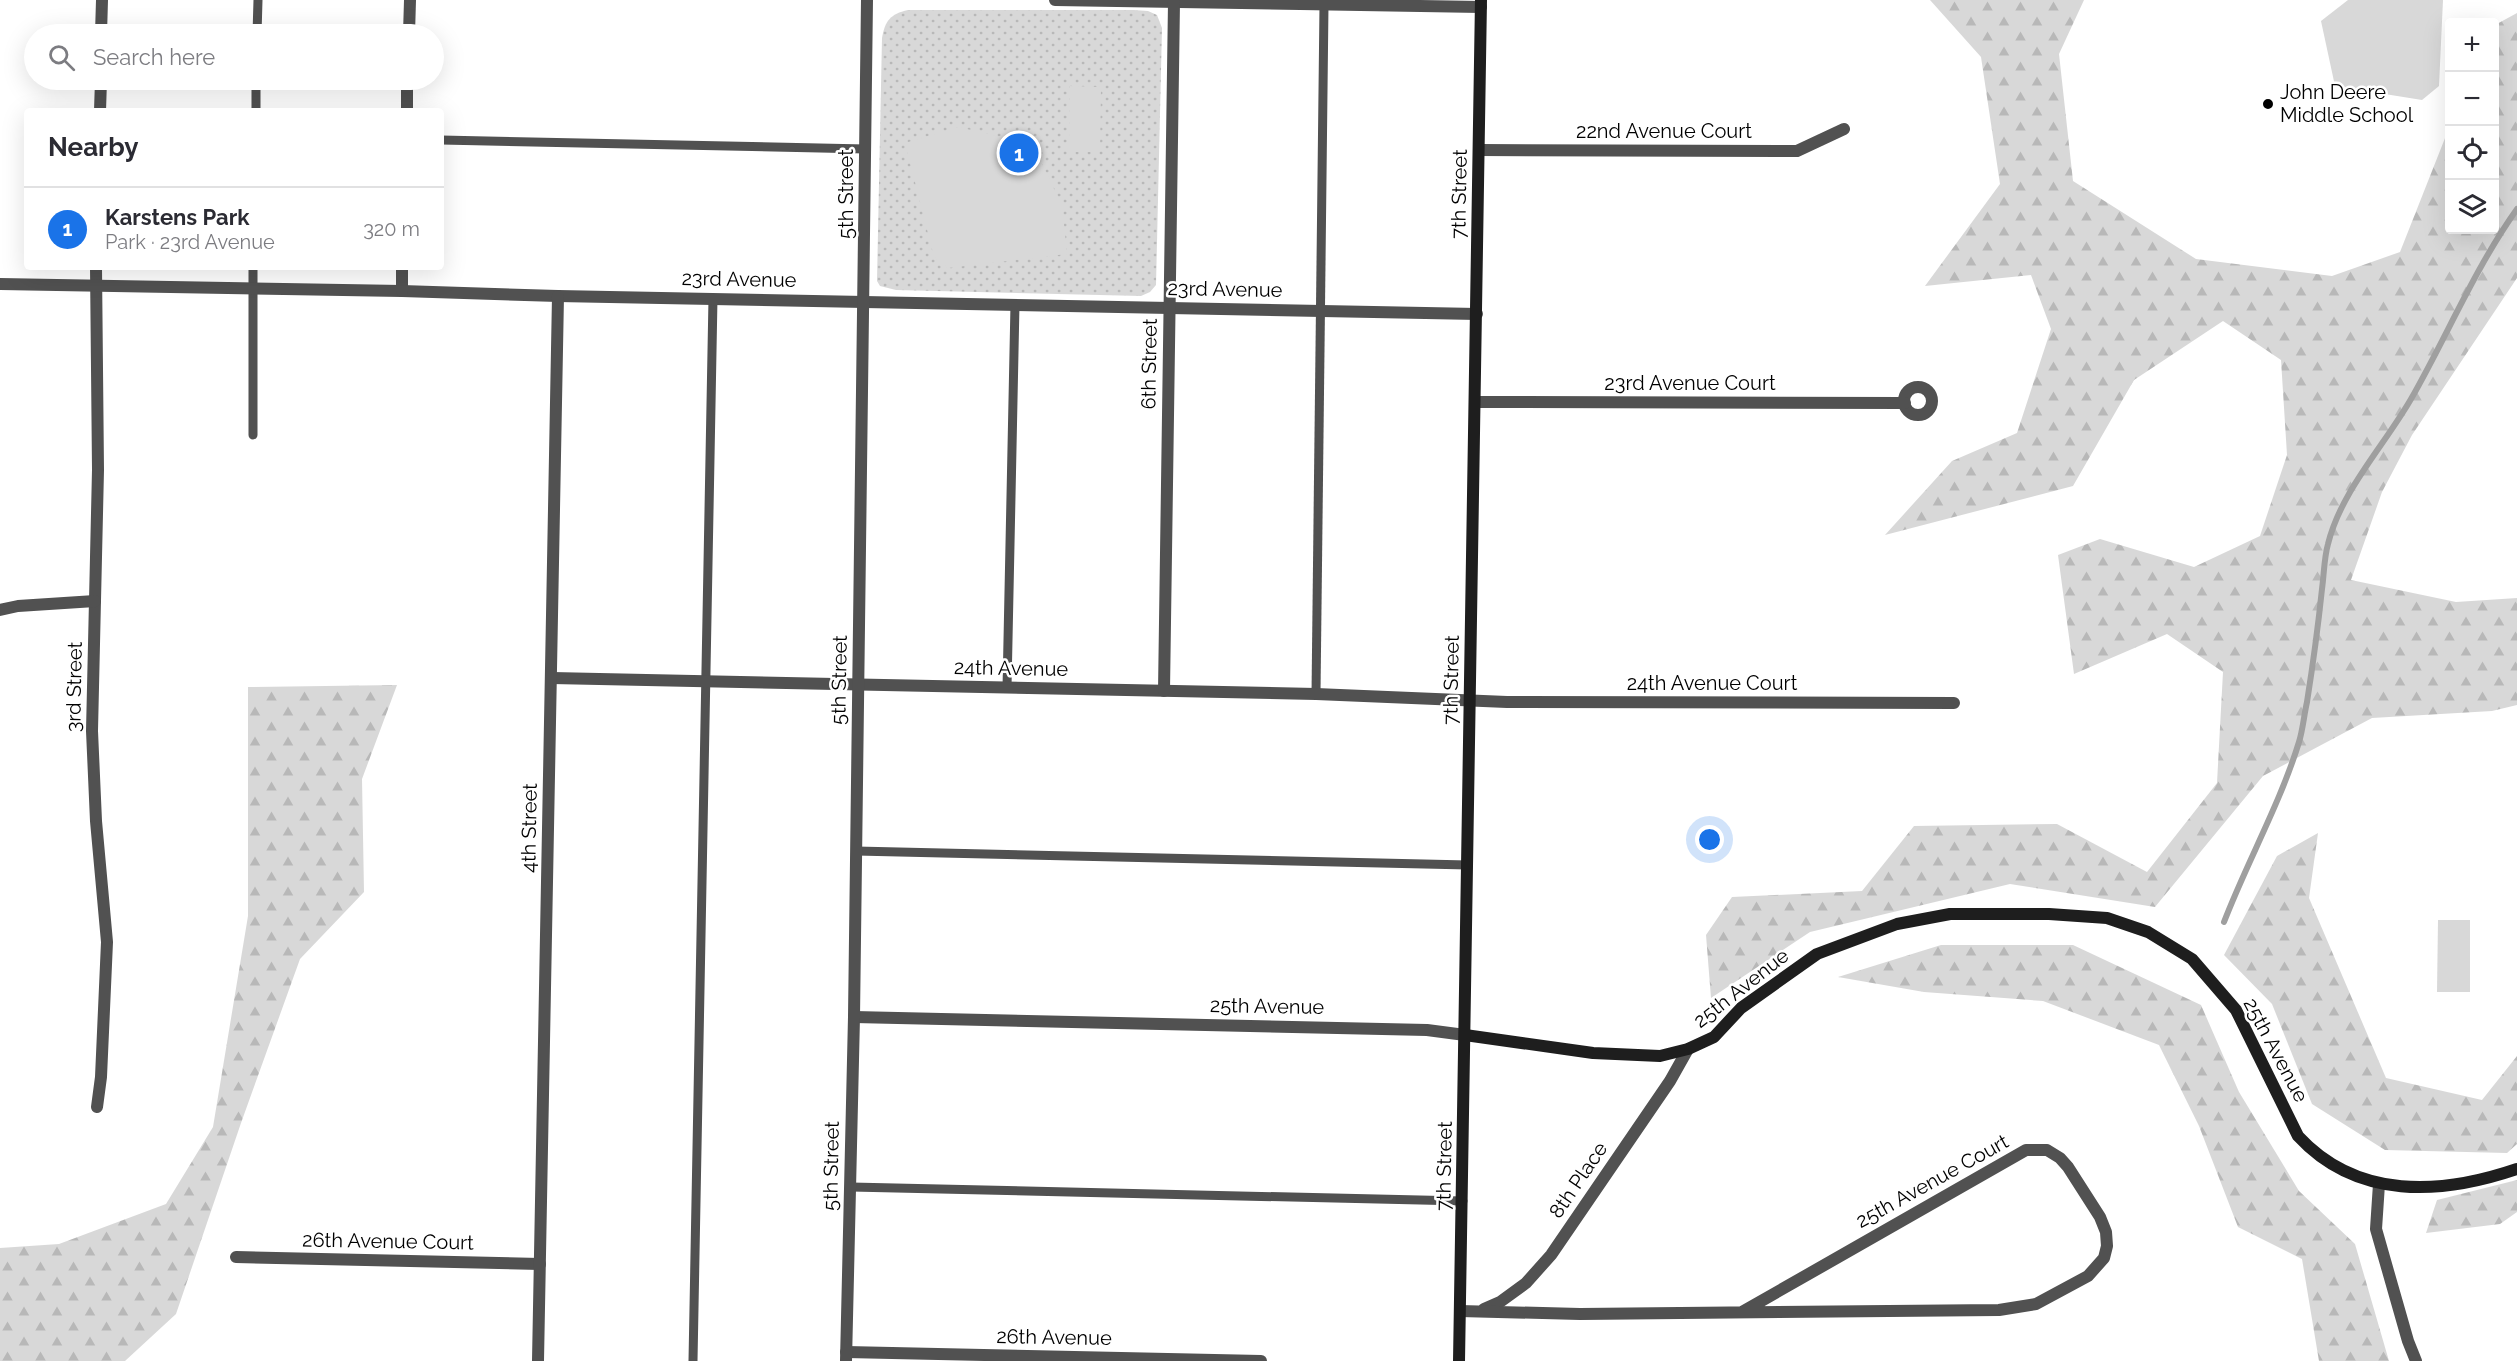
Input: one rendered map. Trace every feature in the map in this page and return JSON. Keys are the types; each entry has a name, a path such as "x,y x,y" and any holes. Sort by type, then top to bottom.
{"street":[{"path":"102,0 102,24"},
{"path":"409,24 410,0"},
{"name":"5th Street","path":"846,1357 854,1017 867,0"},
{"path":"1055,0 1324,4 1481,3"},
{"name":"6th Street","path":"1164,691 1174,2"},
{"name":"7th Street","path":"1459,1361 1481,3"},
{"path":"100,90 100,108"},
{"path":"406,108 407,90"},
{"name":"22nd Avenue Court","path":"1479,150 1797,151 1844,129"},
{"name":"3rd Street","path":"96,270 98,434 93,766 108,942 101,1077 97,1107"},
{"path":"402,270 402,291"},
{"name":"23rd Avenue","path":"0,284 96,288 402,291 1477,314"},
{"name":"4th Street","path":"538,1361 558,296"},
{"name":"23rd Avenue Court","path":"1476,402 1905,403"},
{"path":"0,610 18,606 94,601"},
{"name":"24th Avenue","path":"552,678 1316,693 1470,699"},
{"name":"24th Avenue Court","path":"1470,699 1507,702 1954,703"},
{"name":"25th Avenue","path":"854,1017 1427,1030 1593,1053 1660,1056 1688,1050 1714,1037 1741,1008 1818,954 1897,924 1950,914 2049,914 2107,918 2148,932 2192,959 2236,1010 2298,1136 2313,1152 2332,1166 2379,1184 2427,1188 2454,1185 2517,1169"},
{"name":"8th Place","path":"1478,1311 1500,1302 1526,1283 1551,1255 1670,1081 1688,1050"},
{"name":"25th Avenue Court","path":"1460,1311 1580,1314 1999,1310 2036,1304 2088,1276 2098,1268 2104,1258 2106,1232 2094,1207 2060,1158 2047,1150 2026,1150 1742,1311"},
{"path":"2379,1184 2376,1229 2408,1341 2416,1361"},
{"name":"26th Avenue Court","path":"236,1257 540,1264"},
{"name":"26th Avenue","path":"846,1357 1261,1361"}],"lane":[{"path":"257,24 258,0"},
{"path":"1316,693 1324,4"},
{"path":"256,90 256,108"},
{"path":"444,140 866,149"},
{"path":"253,270 253,435"},
{"path":"693,1361 713,298"},
{"path":"1007,688 1015,304"},
{"path":"856,851 1468,865"},
{"path":"851,1187 1463,1201"}],"green space":[{"path":"1930,0 2084,0 2059,54 2073,181 2196,259 2332,276 2400,252 2445,138 2445,234 2499,234 2499,23 2517,13 2517,278 2412,435 2382,492 2351,580 2456,602 2517,598 2517,705 2492,711 2372,718 2263,776 2155,907 2010,884 1810,932 1711,998 1706,935 1732,897 1862,891 1914,826 2057,824 2147,872 2217,783 2223,672 2167,634 2074,674 2058,555 2100,539 2194,567 2260,536 2287,455 2281,360 2223,321 2134,380 2073,486 1885,535 1952,461 2017,433 2051,329 2031,275 1925,286 2000,184 1981,57"},
{"path":"2348,0 2443,0 2439,86 2422,100 2335,86 2321,21"},
{"path":"908,10 1134,10 1148,11 1157,15 1162,28 1156,285 1150,292 1141,296 896,290 880,286 877,281 882,38 889,19"},
{"path":"1070,86 1101,87 1100,152 1069,152"},
{"path":"958,127 1015,140 1041,162 1062,205 1067,254 948,268 934,257 905,143"},
{"path":"397,685 362,779 364,892 300,959 176,1314 125,1361 0,1361 0,1248 59,1244 166,1204 213,1127 248,916 248,687"},
{"path":"2318,833 2309,898 2386,1078 2482,1100 2517,1056 2517,1144 2507,1153 2385,1150 2312,1104 2272,1004 2224,955 2277,856"},
{"path":"2438,920 2470,920 2470,992 2437,992"},
{"path":"1941,945 2073,945 2201,1005 2239,1092 2299,1191 2355,1244 2389,1361 2319,1361 2302,1259 2238,1227 2199,1126 2159,1045 2043,1001 1924,992 1838,977"},
{"path":"2517,1180 2517,1212 2500,1224 2426,1233 2437,1200"}],"waterway":[{"path":"2224,922 2273,810 2300,737 2307,702 2326,555 2334,524 2364,469 2411,399 2474,278 2517,209"}],"place":[{"name":"John Deere Middle School","path":"2268,104"},
{"name":"Karstens Park","path":"1019,153"}]}
